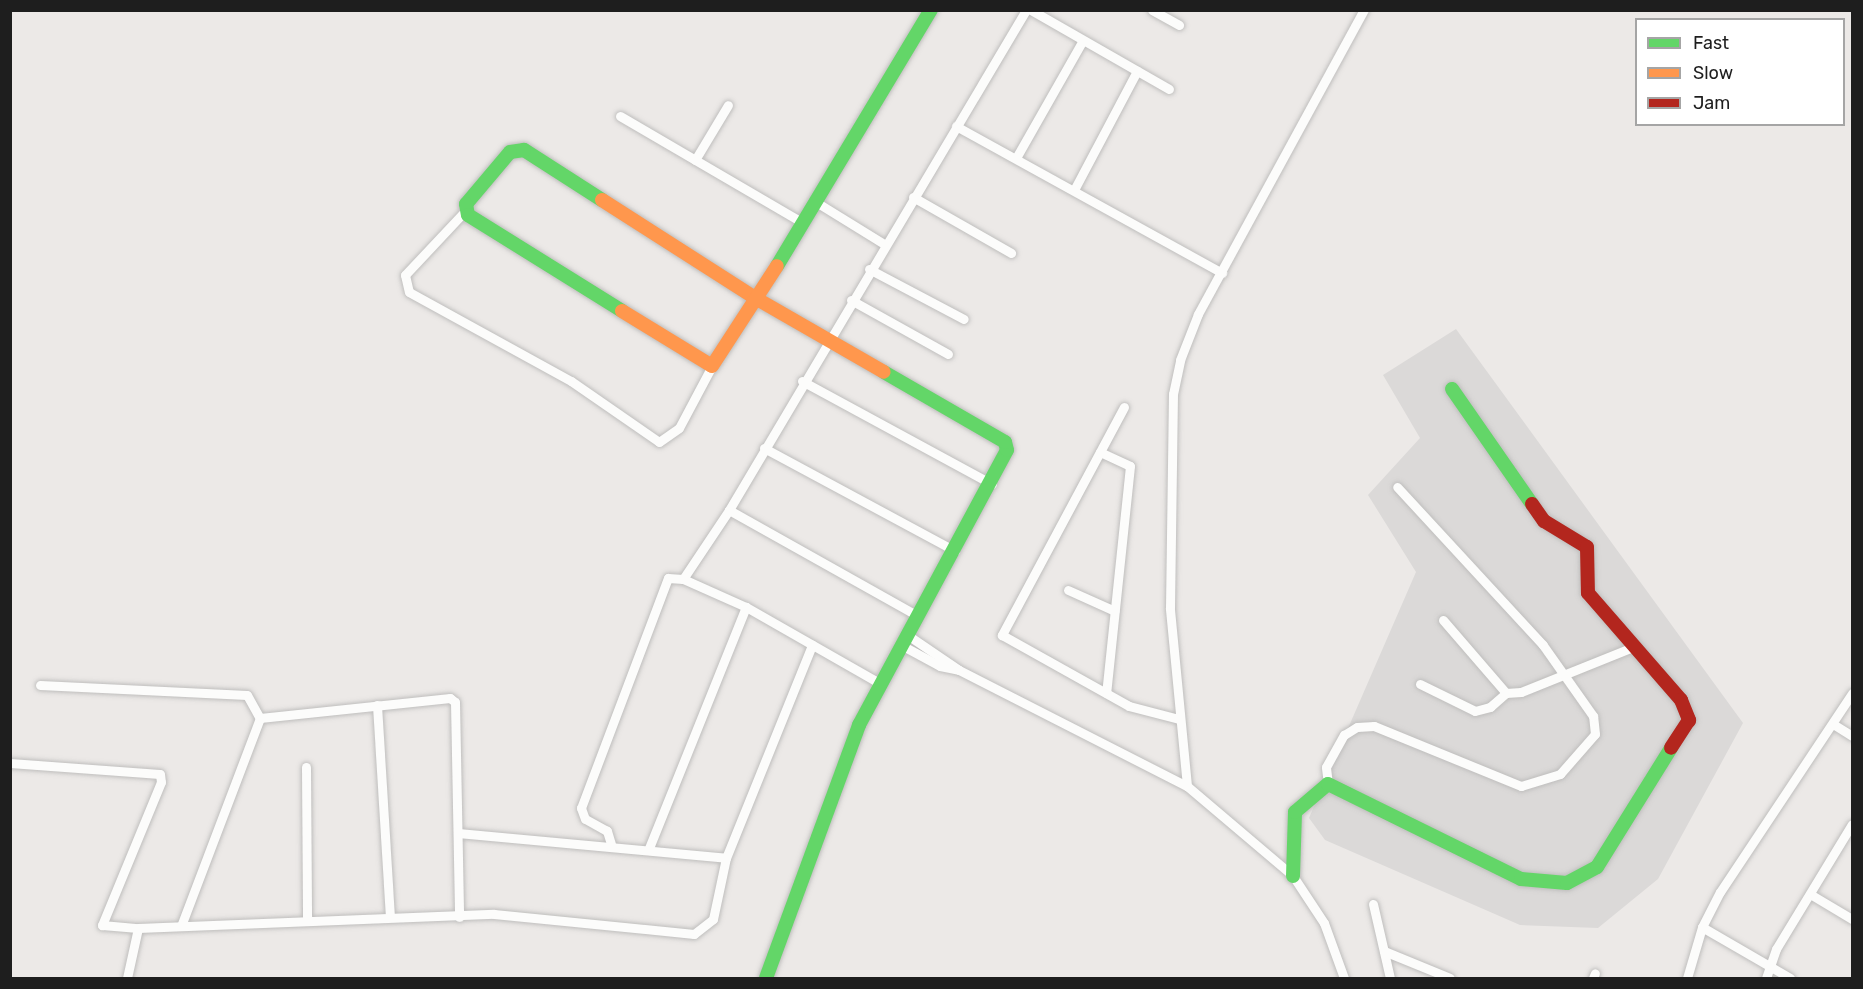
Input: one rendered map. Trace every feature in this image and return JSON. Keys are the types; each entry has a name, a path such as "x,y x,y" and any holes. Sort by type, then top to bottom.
{"street":[{"path":"766,978 822,816 881,684 992,484 1007,450 999,436 757,299 524,150 510,152 466,210 405,275 410,292 580,387 659,442 679,428 712,366 757,299 932,10"},
{"path":"683,579 729,510 826,340 1026,10"},
{"path":"1031,10 1082,42 1169,89"},
{"path":"1152,10 1179,25"},
{"path":"1186,786 1170,608 1173,394 1180,360 1198,314 1364,10"},
{"path":"1016,158 1082,42"},
{"path":"1074,190 1137,71"},
{"path":"695,160 728,105"},
{"path":"620,116 803,223"},
{"path":"956,126 1222,273"},
{"path":"913,197 1011,253"},
{"path":"816,202 884,244"},
{"path":"466,210 712,366"},
{"path":"869,269 964,319"},
{"path":"851,300 948,354"},
{"path":"802,381 992,484"},
{"path":"1328,784 1521,879 1548,885 1585,876 1597,867 1689,720 1681,700 1588,593 1587,547 1544,521 1452,389"},
{"path":"1124,407 1002,636 1130,706 1179,719"},
{"path":"764,448 955,551"},
{"path":"1100,452 1130,466 1106,693"},
{"path":"1328,784 1326,768 1344,735 1374,726 1508,783 1534,786 1560,774 1595,734 1597,726 1563,672 1396,487"},
{"path":"729,510 918,616"},
{"path":"611,844 607,831 585,819 581,808 668,579 683,579 746,607 881,684"},
{"path":"1068,590 1115,611"},
{"path":"649,848 746,607"},
{"path":"1443,620 1506,693"},
{"path":"906,641 940,666 959,670 1186,786 1293,876 1324,923 1344,978"},
{"path":"10,763 160,774 161,782 102,926 138,928 494,914 694,934 713,919 726,858 812,645"},
{"path":"1420,684 1475,711 1490,707 1506,693 1521,692 1563,672 1633,647"},
{"path":"40,685 247,695 260,718"},
{"path":"1687,978 1702,927 1726,882 1824,730 1833,724 1852,693"},
{"path":"260,718 450,698 455,702 459,917"},
{"path":"377,705 390,917"},
{"path":"181,926 260,718"},
{"path":"1833,724 1852,736"},
{"path":"306,768 307,921"},
{"path":"1293,876 1295,812 1328,784"},
{"path":"1766,978 1770,966 1810,894 1852,827"},
{"path":"458,833 611,844 726,858"},
{"path":"1810,894 1852,919"},
{"path":"1373,904 1390,978"},
{"path":"1702,927 1790,978"},
{"path":"127,978 138,928"},
{"path":"1384,951 1450,978"}],"shaded area":[{"path":"1456,329 1743,723 1658,879 1598,928 1520,925 1325,840 1309,818 1416,572 1368,495 1420,438 1383,375"}],"traffic: fast":[{"path":"777,266 931,10"},
{"path":"602,200 524,150 510,152 466,204 468,215 622,311"},
{"path":"766,978 859,725 1007,450 1005,442 884,372"},
{"path":"1452,389 1532,504"},
{"path":"1293,876 1295,812 1328,784 1521,879 1567,883 1597,867 1671,748"}],"traffic: slow":[{"path":"602,200 757,299 884,372"},
{"path":"622,311 712,366 777,266"}],"traffic: jam":[{"path":"1532,504 1544,521 1587,547 1588,593 1681,700 1689,720 1671,748"}]}
